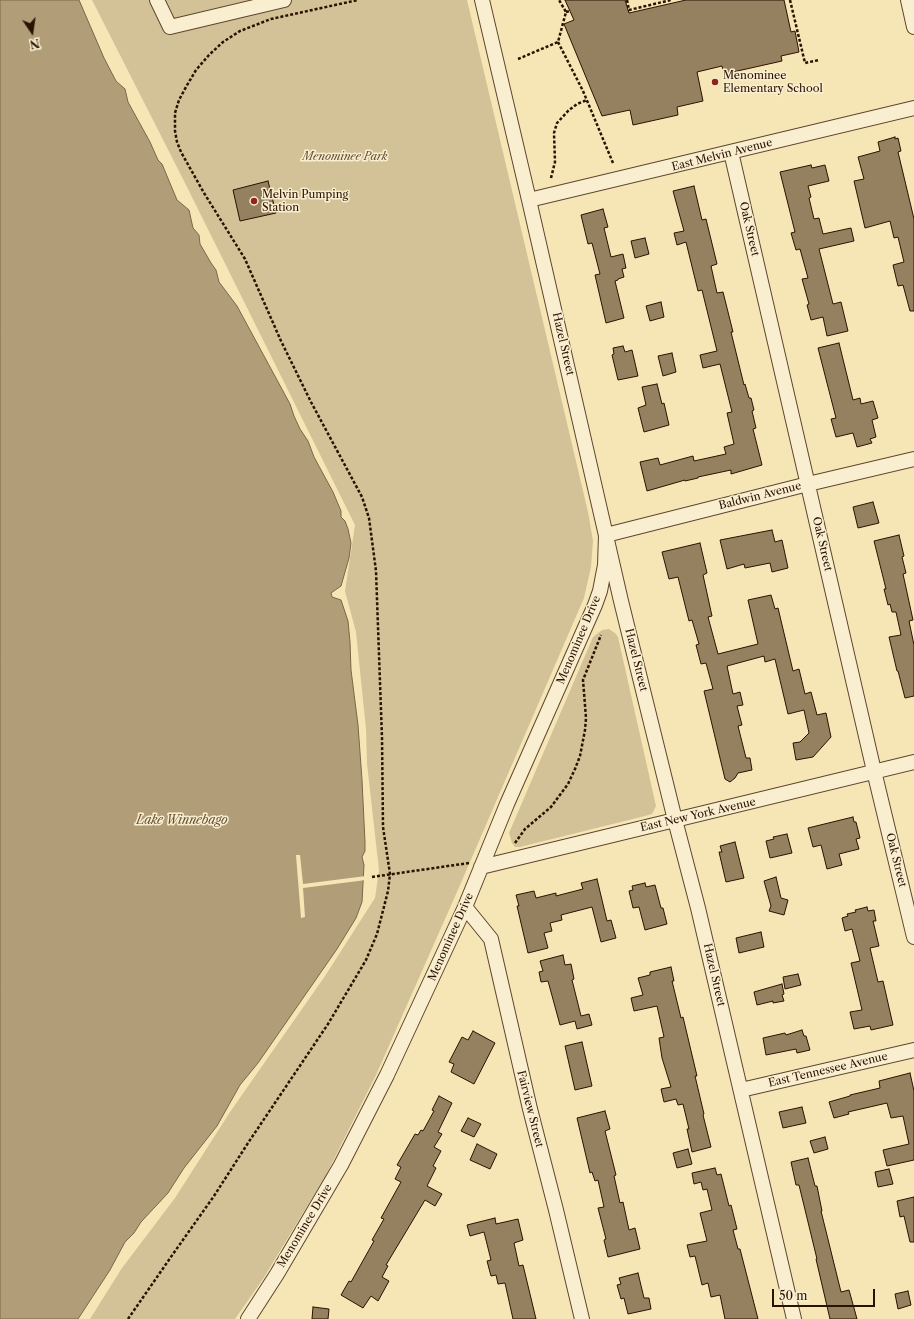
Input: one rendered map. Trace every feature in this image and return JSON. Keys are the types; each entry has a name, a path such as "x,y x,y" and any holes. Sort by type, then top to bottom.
{"street":[{"path":"157,0 170,27 284,0"},
{"name":"Hazel Street","path":"482,0 530,200 606,535 675,820 698,908 794,1319"},
{"path":"908,0 914,27"},
{"name":"East Melvin Avenue","path":"530,200 914,108"},
{"name":"Oak Street","path":"731,152 874,771 914,936"},
{"name":"Baldwin Avenue","path":"606,535 914,459"},
{"name":"Menominee Drive","path":"248,1319 277,1274 341,1166 388,1075 465,907 510,797 595,605 600,591 605,565 606,535"},
{"name":"East New York Avenue","path":"482,865 914,762"},
{"name":"Fairview Street","path":"465,907 490,939 582,1319"},
{"name":"East Tennessee Avenue","path":"741,1090 914,1050"}],"path":[{"path":"128,1319 214,1196 328,1024 366,960 377,934 388,891 390,874 383,827 382,738 376,571 366,506 288,356 245,260 181,152 175,131 175,113 179,100 186,86 196,70 223,42 240,31 271,20 358,0"},
{"path":"560,0 566,12 558,42 587,100 613,163"},
{"path":"627,0 629,10 671,0"},
{"path":"790,0 805,63 819,60"},
{"path":"566,12 570,10"},
{"path":"518,59 558,42"},
{"path":"552,178 555,162 554,133 557,123 568,110 587,100"},
{"path":"515,843 525,829 550,807 568,784 575,769 580,756 585,730 586,718 583,680 600,635"},
{"path":"372,877 466,863 482,865"}],"green space":[{"name":"Menominee Park","path":"92,0 467,0 588,512 593,541 591,567 584,598 376,1075 326,1175 263,1279 235,1319 90,1319 122,1268 175,1198 230,1112 325,976 375,898 379,870 367,764 366,729 356,632 345,591 355,525"},
{"path":"609,629 618,637 656,806 652,814 515,847 509,833 593,637 602,630"}],"water":[{"name":"Lake Winnebago","path":"0,0 79,0 104,58 116,81 125,89 128,102 158,160 162,164 177,200 189,210 193,228 199,235 200,244 216,270 219,282 237,306 290,404 300,429 308,441 314,457 333,492 341,511 341,517 345,521 348,529 351,543 349,558 341,586 331,593 332,597 341,600 348,621 351,670 358,725 362,780 365,851 362,857 364,865 362,902 356,918 337,949 258,1063 240,1085 217,1126 184,1168 168,1193 125,1242 110,1270 78,1319 0,1319"}],"pier":[{"path":"296,855 300,855 303,884 366,876 366,880 303,888 305,917 301,918"}],"building":[{"path":"565,0 625,0 629,13 686,0 784,0 791,32 795,31 799,52 781,56 782,61 724,74 722,66 697,72 703,101 677,107 678,115 633,125 630,110 602,116 564,24 574,20"},
{"path":"895,137 895,139 898,138 901,151 898,152 914,219 914,311 910,311 903,285 898,286 893,265 904,262 898,237 894,238 890,221 865,228 854,181 864,179 858,157 880,151 878,142"},
{"path":"811,165 812,168 825,165 829,181 808,186 814,219 819,218 823,234 851,228 854,241 819,249 833,304 841,302 848,331 827,336 823,317 811,320 807,305 809,304 802,279 808,278 800,249 796,250 791,233 795,232 780,172"},
{"name":"Melvin Pumping Station","path":"268,181 276,213 240,221 233,190"},
{"path":"694,186 702,220 706,219 717,264 711,266 717,293 723,292 744,385 745,384 749,398 751,398 754,410 752,411 756,428 753,429 762,465 731,474 731,470 698,477 647,491 640,462 658,458 660,465 693,456 694,461 726,454 724,447 734,444 727,413 732,412 720,364 703,368 700,355 717,351 702,290 698,291 686,242 677,245 674,233 684,231 673,191"},
{"path":"603,209 608,227 604,228 611,257 623,254 626,268 622,269 624,277 615,281 624,318 606,323 595,275 600,274 592,243 588,244 581,215"},
{"path":"645,238 649,254 635,258 631,241"},
{"path":"661,302 664,317 650,321 646,306"},
{"path":"839,343 853,400 860,398 861,404 873,401 878,418 872,420 876,437 870,439 872,443 857,447 853,433 836,437 831,419 836,418 818,348"},
{"path":"623,346 625,352 632,350 638,376 618,380 612,355 614,354 613,348"},
{"path":"672,353 676,372 663,376 658,356"},
{"path":"657,384 662,404 664,403 669,425 644,432 638,408 646,405 642,387"},
{"path":"873,502 879,523 858,528 853,507"},
{"path":"772,530 775,542 782,540 788,568 772,572 770,563 745,568 744,564 727,569 720,540"},
{"path":"899,535 906,573 903,574 913,620 909,621 914,645 914,696 905,698 889,637 901,635 896,612 892,612 890,604 888,605 884,589 886,589 874,541"},
{"path":"700,543 707,573 703,575 712,616 708,617 718,654 758,644 748,600 771,595 775,609 778,608 793,671 799,669 805,694 811,692 817,715 826,713 831,737 813,757 796,760 793,743 800,742 809,733 804,710 788,714 775,659 765,662 764,656 727,666 733,694 740,692 743,705 737,706 742,725 738,726 746,758 750,758 752,770 738,773 730,782 725,779 704,691 713,689 706,663 701,664 696,645 699,644 692,620 689,621 678,577 669,579 662,552"},
{"path":"853,817 854,822 856,822 860,838 856,839 859,849 839,854 842,865 827,869 821,845 813,847 808,828"},
{"path":"787,834 792,853 770,858 766,841 774,839 773,837"},
{"path":"735,842 744,878 726,882 719,852 722,852 720,846"},
{"path":"776,877 781,898 788,900 784,915 769,911 771,906 764,881"},
{"path":"597,879 607,921 611,920 616,938 601,942 592,907 561,915 562,920 550,923 552,931 544,933 548,948 528,953 517,906 519,906 516,895 534,891 536,898 556,893 556,896 583,889 581,883"},
{"path":"645,883 646,887 655,885 667,924 645,930 639,907 633,908 629,891 633,890 632,886"},
{"path":"867,907 868,911 874,910 876,921 873,921 879,946 870,948 878,982 883,981 893,1025 871,1030 870,1026 854,1029 850,1012 862,1010 851,963 860,961 852,929 845,931 842,918 848,916 847,914 856,912 855,910"},
{"path":"761,932 764,947 739,953 736,938"},
{"path":"563,955 565,965 571,964 574,979 572,980 581,1016 589,1014 592,1025 577,1029 575,1021 560,1025 548,981 541,982 539,972 543,971 540,961"},
{"path":"671,967 674,981 672,981 681,1018 683,1017 697,1076 695,1076 711,1147 692,1152 687,1129 689,1129 683,1104 678,1105 676,1099 664,1102 661,1089 671,1087 662,1058 659,1038 664,1037 657,1006 634,1011 631,998 643,995 638,978 650,975 650,972"},
{"path":"798,974 801,985 785,989 783,977"},
{"path":"782,984 784,994 782,995 784,1001 773,1003 773,1001 757,1005 754,992"},
{"path":"802,1030 804,1036 806,1036 810,1050 797,1053 796,1049 766,1055 763,1038 785,1033 786,1035"},
{"path":"473,1031 495,1043 474,1084 451,1072 454,1064 449,1062 462,1037 468,1040"},
{"path":"582,1042 592,1086 575,1090 565,1046"},
{"path":"910,1073 914,1091 914,1160 887,1166 883,1150 909,1144 903,1116 891,1118 887,1103 848,1112 849,1114 834,1118 829,1102 880,1088 879,1081"},
{"path":"439,1096 452,1103 438,1132 442,1134 434,1147 441,1151 433,1166 436,1168 427,1186 442,1194 435,1206 425,1200 386,1265 388,1266 382,1277 389,1281 378,1301 371,1296 363,1308 341,1295 349,1281 351,1282 374,1241 372,1240 384,1219 381,1218 401,1182 395,1179 401,1167 397,1165 415,1134 418,1135 421,1130 423,1131 434,1111 432,1110"},
{"path":"802,1107 806,1123 783,1128 779,1112"},
{"path":"605,1111 610,1129 605,1131 616,1175 614,1176 620,1203 623,1202 629,1230 635,1228 640,1249 608,1257 604,1240 606,1239 598,1208 604,1207 598,1180 595,1181 592,1172 590,1173 577,1118"},
{"path":"468,1118 481,1124 474,1137 461,1131"},
{"path":"825,1137 828,1149 814,1153 810,1141"},
{"path":"477,1144 497,1154 490,1169 470,1160"},
{"path":"688,1149 692,1164 677,1168 673,1153"},
{"path":"808,1158 815,1186 817,1186 821,1211 841,1292 849,1290 857,1319 830,1319 799,1185 796,1185 791,1162"},
{"path":"715,1168 717,1175 721,1174 729,1206 731,1205 737,1229 733,1230 738,1249 740,1249 758,1319 725,1319 720,1295 711,1297 708,1283 702,1285 695,1256 690,1257 687,1245 707,1241 700,1213 712,1210 707,1189 703,1190 701,1182 694,1184 692,1173"},
{"path":"889,1169 893,1184 878,1187 875,1172"},
{"path":"914,1197 914,1242 910,1242 904,1216 900,1217 897,1201"},
{"path":"495,1218 496,1224 518,1219 523,1240 514,1243 519,1266 523,1265 536,1319 513,1319 505,1283 498,1284 496,1275 491,1276 487,1261 491,1260 484,1232 470,1236 467,1225"},
{"path":"638,1273 644,1298 649,1298 651,1309 628,1314 624,1298 621,1299 617,1285 621,1284 619,1278"},
{"path":"908,1291 911,1305 898,1309 895,1294"},
{"path":"313,1307 329,1309 328,1319 312,1319"}],"place":[{"name":"Menominee Elementary School","path":"715,82"},
{"name":"Melvin Pumping Station","path":"254,201"}]}
